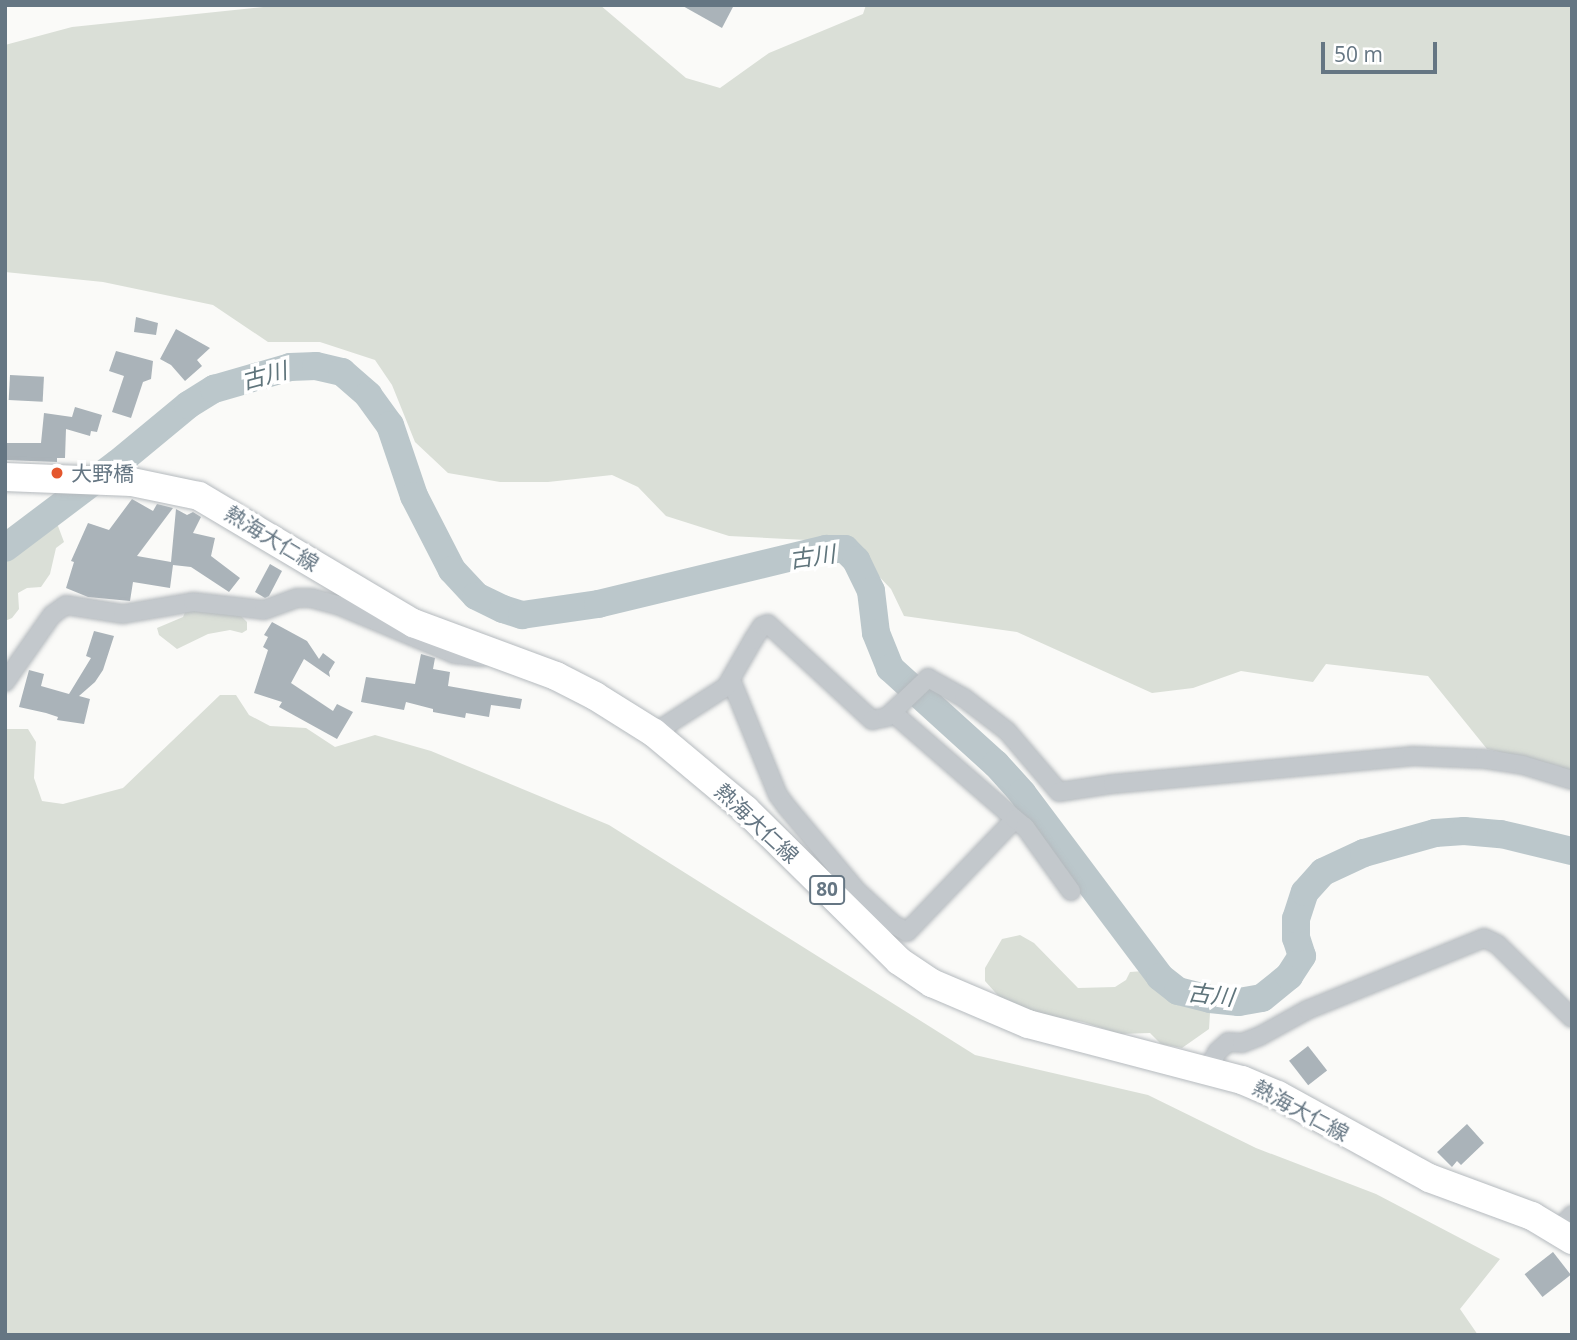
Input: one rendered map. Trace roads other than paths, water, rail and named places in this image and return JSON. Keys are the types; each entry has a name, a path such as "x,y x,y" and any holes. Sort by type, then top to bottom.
{"main road":[{"name":"熱海大仁線","path":"5,477 116,481 176,489 199,496 413,623 556,676 595,696 654,733 745,809 899,961 932,983 1028,1024 1242,1080 1278,1095 1429,1178 1567,1229"}],"street":[{"path":"5,682 52,615 66,605 123,614 193,602 264,610 297,598 311,598 340,606 454,654 497,656"},
{"path":"654,733 718,693 731,680 762,626 768,624 872,720 880,720 928,678 987,713 1022,747 1059,792 1113,784 1412,756 1485,759 1523,765 1572,780"},
{"path":"731,680 778,795 858,892 902,932 911,931 1015,820"},
{"path":"895,708 1025,827 1071,891"},
{"path":"1207,1071 1217,1052 1228,1042 1242,1043 1261,1037 1307,1010 1484,938 1497,944 1572,1018"}],"waterway":[{"name":"古川","path":"5,548 118,463 188,405 214,389 290,367 316,366 342,372 368,395 390,425 414,496 452,570 476,596 503,609 522,615 598,604 826,549 845,549 856,560 871,591 876,633 890,668 996,764 1022,793 1160,977 1178,991 1210,999 1239,1002 1262,998 1289,976 1302,956 1296,938 1296,919 1305,892 1323,872 1364,853 1435,833 1464,831 1501,834 1572,851"}],"place":[{"name":"大野橋","path":"57,473"}]}
